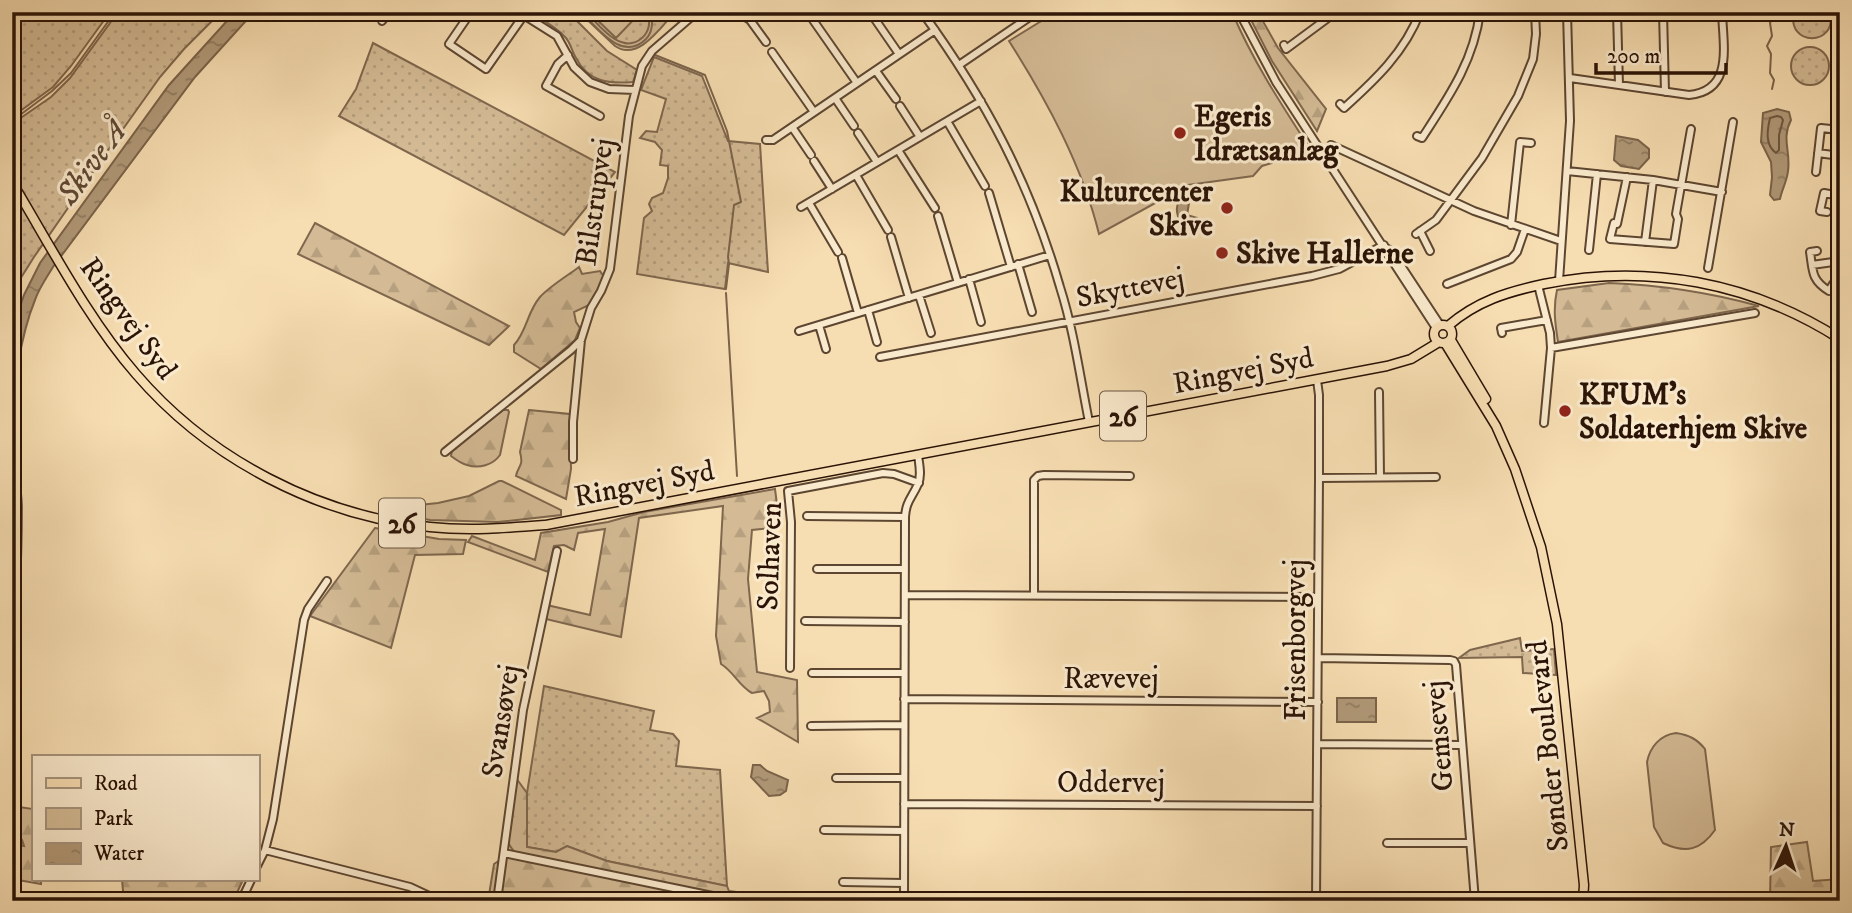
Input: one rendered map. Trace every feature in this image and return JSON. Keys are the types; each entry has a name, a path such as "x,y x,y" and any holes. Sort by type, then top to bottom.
{"main road":[{"name":"Ringvej Syd","path":"12,182 109,340 170,410 242,464 278,483 329,504 380,519 429,527 513,528 546,524 1387,366 1411,359 1478,305 1538,285 1587,277 1628,275 1673,278 1736,290 1807,319 1840,339"},
{"name":"Sønder Boulevard","path":"1443,334 1496,426 1515,469 1541,547 1554,602 1584,885 1583,901"},
{"name":"Sønder Boulevard","path":"1584,885 1590,901"}],"street":[{"path":"382,20 389,12"},
{"path":"471,12 449,44 486,69 522,14 557,36 575,67 590,82 609,89 635,90"},
{"name":"Bilstrupvej","path":"573,459 573,422 581,340 591,308 610,269 635,90 642,66 652,51 697,12"},
{"path":"738,12 750,20 766,43"},
{"path":"870,12 900,54"},
{"path":"922,12 981,101 1020,175 1050,255 1069,322 1089,422"},
{"path":"959,65 1037,12"},
{"name":"Sønder Boulevard","path":"1239,12 1276,82 1388,255 1443,334"},
{"path":"1283,45 1286,49 1336,12"},
{"path":"1340,104 1344,108 1387,67 1404,44 1420,12"},
{"path":"1417,136 1422,138 1455,88 1470,54 1479,12"},
{"path":"1430,251 1418,232 1436,220 1450,201 1487,149 1518,96 1535,47 1535,12"},
{"path":"1559,281 1570,121 1567,12"},
{"path":"1617,12 1619,85"},
{"path":"1663,12 1665,92"},
{"path":"1570,78 1689,95 1712,88 1723,66 1722,12"},
{"path":"810,16 857,83"},
{"path":"766,140 774,140 934,30"},
{"path":"772,52 814,112"},
{"path":"568,55 558,64 546,86 600,116"},
{"path":"876,71 895,99"},
{"path":"835,98 877,162"},
{"path":"801,207 981,101"},
{"path":"900,106 920,137"},
{"path":"947,121 987,190 1032,312"},
{"path":"1708,268 1733,122"},
{"path":"792,127 832,189"},
{"path":"1816,172 1821,128 1840,130"},
{"path":"1627,177 1617,224 1614,223 1610,239 1674,244 1678,219 1676,214 1691,129"},
{"path":"1511,225 1520,142 1531,143"},
{"path":"1331,145 1450,201 1561,241"},
{"path":"898,150 935,208"},
{"path":"1818,153 1840,156"},
{"path":"1567,171 1683,184 1722,192"},
{"path":"1590,250 1597,174"},
{"path":"856,175 889,233 909,298"},
{"path":"1645,242 1653,180"},
{"path":"1827,212 1820,211 1824,193 1840,197"},
{"path":"809,202 840,255 858,313"},
{"path":"938,216 958,283"},
{"path":"1447,284 1511,259 1517,252 1525,229"},
{"name":"Skyttevej","path":"880,357 1312,276 1339,269 1384,245"},
{"path":"1817,251 1810,252 1814,276 1821,286 1829,291 1833,284"},
{"path":"799,331 1050,255"},
{"path":"1812,264 1840,261"},
{"path":"969,279 981,323"},
{"path":"1538,285 1551,348 1544,423"},
{"path":"919,295 931,333"},
{"path":"868,310 877,342"},
{"path":"1551,348 1755,313"},
{"path":"1502,333 1501,328 1547,320"},
{"path":"819,325 825,349"},
{"path":"444,452 581,340"},
{"name":"Frisenborgvej","path":"1316,901 1319,478 1317,380"},
{"path":"1379,392 1380,477"},
{"path":"904,901 905,517 908,499 919,483 918,455"},
{"name":"Solhaven","path":"790,668 791,522 788,491 883,473 919,483"},
{"path":"1034,596 1034,480 1044,475 1130,476"},
{"path":"1319,478 1436,477"},
{"path":"807,516 905,517"},
{"name":"Svansøvej","path":"497,901 528,680 557,551"},
{"path":"817,569 905,569"},
{"path":"259,862 265,850 277,793 304,620 327,581"},
{"path":"905,595 1318,597"},
{"path":"805,621 905,621"},
{"name":"Gemsevej","path":"1318,659 1454,661 1475,901"},
{"path":"813,673 904,673"},
{"name":"Rævevej","path":"904,699 1318,702"},
{"path":"810,726 904,726"},
{"path":"1318,744 1462,745"},
{"path":"836,778 904,778"},
{"name":"Oddervej","path":"904,804 1317,806"},
{"path":"824,830 904,831"},
{"path":"1387,843 1470,843"},
{"path":"265,850 410,887 440,901"},
{"path":"504,853 737,901"},
{"path":"241,901 251,881"},
{"path":"843,882 904,883"}],"green space":[{"path":"12,12 110,12 53,87 12,117"},
{"path":"118,12 221,12 160,77 34,257 17,284 12,298 12,124 51,97 70,78"},
{"path":"530,12 568,12 607,51 637,70 633,82 608,82 593,77 581,66 566,38"},
{"path":"579,12 675,12 648,41 632,50 624,50 615,46"},
{"path":"581,12 586,12 618,41 634,43 642,38 649,26 648,12 651,12 651,30 646,39 637,45 619,45 610,40"},
{"path":"589,12 641,12 616,38"},
{"name":"Egeris Idrætsanlæg","path":"1056,12 1232,12 1257,63 1307,144 1275,150 1272,163 1262,166 1253,176 1188,185 1099,234 1083,183 1062,134 1009,41"},
{"path":"1247,12 1265,12 1260,16 1278,48 1326,109 1317,131 1272,61"},
{"path":"1794,12 1830,12 1827,32 1820,37 1804,37 1797,32"},
{"path":"373,43 615,172 564,235 339,116 356,89"},
{"path":"1810,47 1824,52 1829,66 1824,80 1810,85 1796,80 1791,66 1796,52"},
{"path":"654,57 702,76 728,141 760,144 768,272 728,263 725,289 637,274 644,218 652,211 649,204 652,198 663,193 668,178 668,166 660,165 662,150 655,142 640,138 646,131 657,132 666,99 641,90"},
{"path":"315,223 509,326 489,345 298,254"},
{"path":"579,267 582,274 600,271 605,278 589,305 574,312 580,328 575,340 541,369 514,352 514,345 540,297"},
{"path":"1609,283 1685,290 1759,306 1558,342 1555,316 1557,290"},
{"path":"503,410 509,412 500,455 497,458 490,464 476,467 463,464 451,456 452,450"},
{"path":"529,410 570,414 571,469 566,499 516,476 521,463 520,452"},
{"path":"499,481 561,510 561,515 498,522 430,520 388,512 391,508 438,503 469,496"},
{"path":"775,489 780,527 752,530 748,579 757,672 797,680 798,742 757,718 770,712 764,691 752,693 721,664 716,636 723,506 639,518 621,637 546,619 547,605 590,615 605,529 578,533 574,550 564,545 554,546 548,572 468,542 472,536 535,560 541,533"},
{"path":"375,528 439,539 466,540 463,554 415,555 391,648 310,616"},
{"path":"1520,638 1522,651 1554,649 1556,675 1523,673 1522,657 1459,658 1470,650"},
{"path":"544,686 654,711 650,730 673,734 679,741 676,766 720,770 727,886 607,861 567,846 556,852 527,847 527,793"},
{"path":"1676,733 1692,738 1705,749 1715,830 1698,846 1686,849 1663,843 1654,827 1647,762 1657,743 1665,736"},
{"path":"516,778 527,793 527,847 556,852 567,846 607,861 727,886 729,891 807,901 741,899 515,853 507,842"},
{"path":"12,806 32,809 32,881 41,881 41,884 12,879 12,844 24,846 22,840 12,836"},
{"path":"1807,842 1813,881 1840,879 1840,901 1770,901 1771,847"},
{"path":"506,856 727,901 488,901 494,864"},
{"path":"122,881 242,882 233,901 124,901"}],"water":[{"path":"235,12 254,12 195,77 53,267 30,314 18,364 13,416 22,506 12,688 12,330 24,295 40,263 169,85"},
{"path":"1777,109 1789,112 1791,120 1786,139 1789,164 1787,175 1780,199 1774,200 1770,195 1771,162 1761,142 1763,113"},
{"path":"1616,136 1638,140 1649,149 1649,158 1639,169 1621,166 1614,160"},
{"path":"1182,197 1187,197 1189,203 1187,215 1197,218 1195,225 1180,222 1177,209"},
{"path":"1337,698 1376,698 1376,722 1337,722"},
{"path":"753,765 760,765 788,780 786,791 780,795 769,796 751,777"}],"waterway":[{"path":"12,121 71,73 115,12"},
{"path":"1772,89 1774,80 1770,73 1771,54 1767,46 1772,36 1770,23 1775,12"},
{"path":"655,55 705,75 727,131 741,202 734,205 726,289"},
{"path":"726,293 737,476"}],"place":[{"name":"Egeris Idrætsanlæg","path":"1180,133"},
{"name":"Kulturcenter Skive","path":"1227,208"},
{"name":"Skive Hallerne","path":"1222,253"},
{"name":"KFUM's Soldaterhjem Skive","path":"1565,411"}],"water label":[{"name":"Skive Å","path":"91,162"}]}
